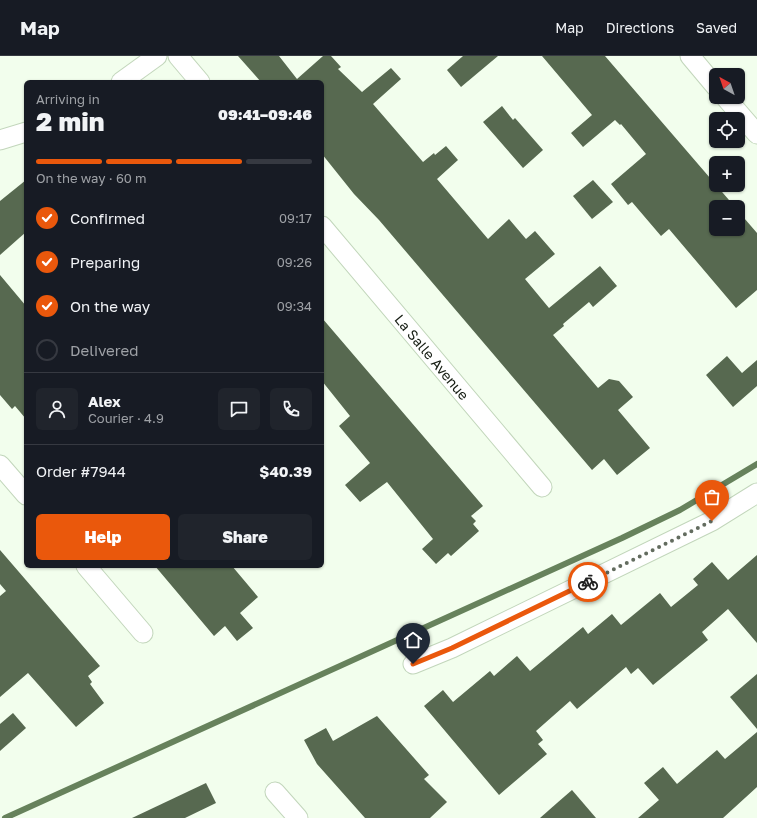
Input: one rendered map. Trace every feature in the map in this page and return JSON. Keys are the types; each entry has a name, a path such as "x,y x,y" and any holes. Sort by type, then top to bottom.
{"street":[{"path":"124,80 157,56"},
{"path":"178,56 198,80"},
{"path":"690,56 709,79"},
{"path":"731,104 757,134"},
{"path":"0,140 24,133"},
{"name":"La Salle Avenue","path":"324,228 542,487"},
{"path":"0,465 24,494"},
{"path":"413,664 452,648 712,521 757,494"},
{"path":"88,568 144,633"},
{"path":"275,792 298,818"}],"building":[{"path":"238,56 279,56 297,79 323,56 331,56 341,67 338,69 362,92 391,68 401,79 373,104 423,162 446,146 458,160 437,179 488,239 509,219 526,239 535,231 555,254 525,279 549,308 600,266 617,286 593,307 589,302 563,324 564,326 553,335 598,388 609,379 619,381 633,397 618,410 650,448 617,475 604,459 592,470 379,220 354,194 324,156 324,80 259,80"},
{"path":"463,56 498,56 461,87 447,70"},
{"path":"542,56 605,56 709,177 709,192 722,192 729,200 709,200 709,236 745,236 745,219 757,233 757,290 736,308 669,229 661,236 632,202 628,205 611,184 646,154 621,124 620,125 615,120 583,147 571,133 592,115"},
{"path":"502,106 513,120 515,118 543,150 523,168 483,122"},
{"path":"593,180 613,202 592,219 573,196"},
{"path":"24,182 24,234 0,255 0,201"},
{"path":"0,275 24,304 24,417 15,406 12,409 0,395"},
{"path":"324,320 483,506 471,516 476,521 473,524 479,531 451,556 448,553 436,564 422,549 433,539 387,482 360,502 345,485 370,463 339,426 350,416 324,384"},
{"path":"727,356 742,373 757,360 757,386 733,407 706,375"},
{"path":"0,550 100,666 88,676 92,682 90,684 104,703 76,727 28,673 0,697 0,596 6,591 0,584"},
{"path":"757,555 757,643 728,609 702,632 708,640 653,685 638,668 631,674 626,667 577,709 570,701 536,731 543,740 538,744 547,754 499,795 424,706 443,690 453,702 490,671 494,676 517,656 530,671 583,627 588,634 612,614 621,625 660,593 671,607 698,585 693,579 712,562 728,580"},
{"path":"157,568 234,568 258,597 240,613 253,628 237,641 225,626 214,636"},
{"path":"757,674 757,729 730,697"},
{"path":"13,713 26,728 0,751 0,724"},
{"path":"377,716 429,775 424,779 447,802 430,818 365,818 317,764 304,740 326,728 333,741"},
{"path":"757,732 757,787 723,818 638,818 659,800 644,783 663,767 677,784 717,750 725,759"},
{"path":"206,783 216,803 185,818 132,818"},
{"path":"572,790 596,818 540,818 557,803"}],"waterway":[{"path":"5,818 622,538 680,510 757,464"}],"way so far":[{"path":"588,582 712,521"}],"route":[{"path":"413,664 452,648 588,582"}]}
